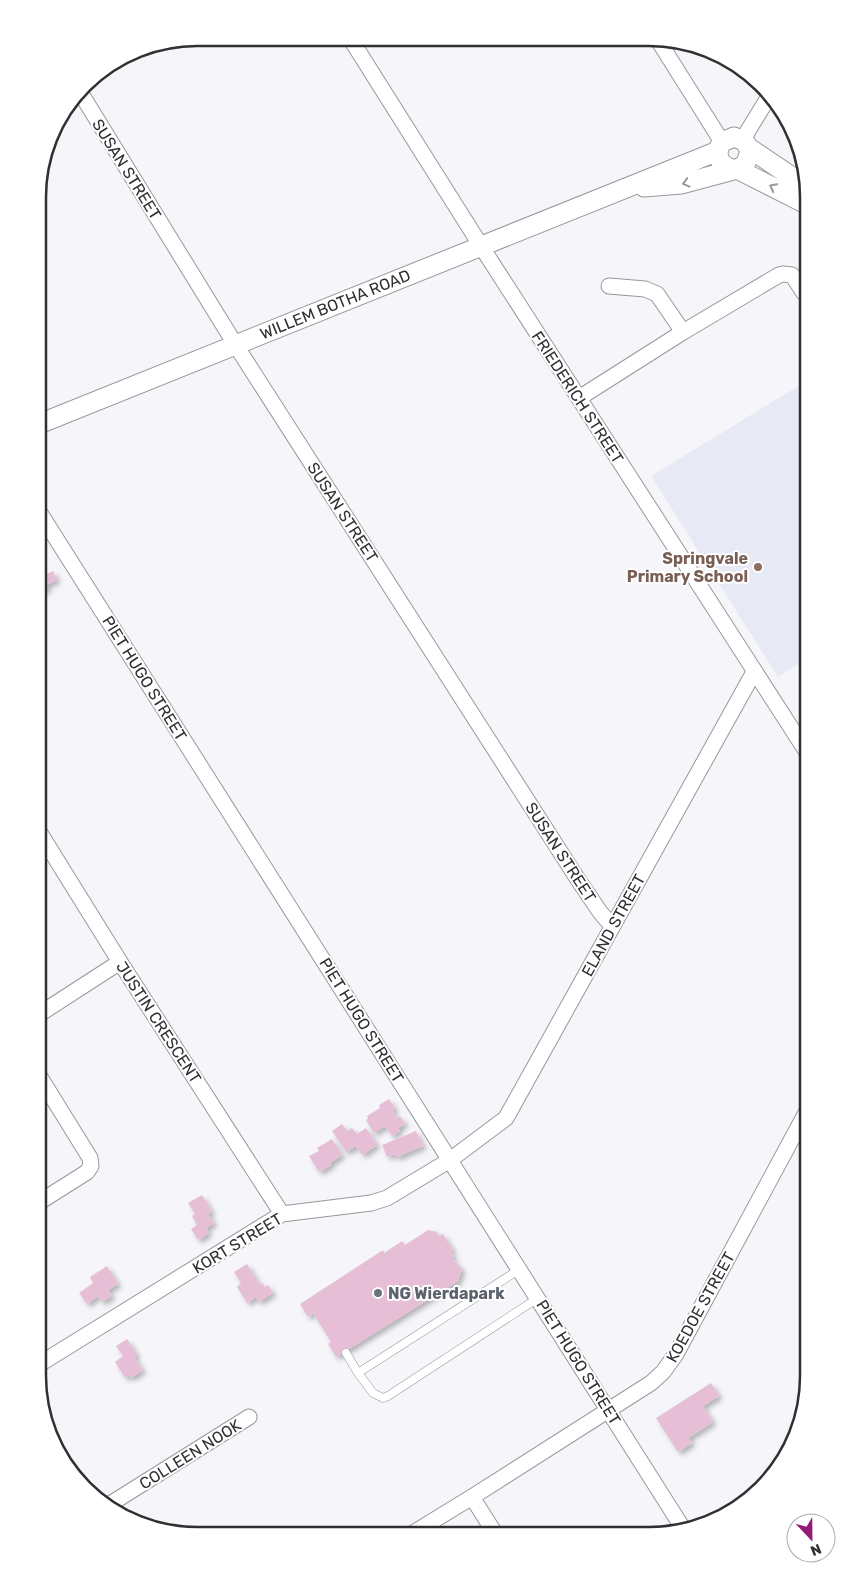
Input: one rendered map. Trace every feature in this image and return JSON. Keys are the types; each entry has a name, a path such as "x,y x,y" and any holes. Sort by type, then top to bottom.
{"street":[{"name":"FRIEDERICH STREET","path":"355,47 754,672 800,736"},
{"path":"662,47 720,147 721,163 800,201"},
{"name":"SUSAN STREET","path":"84,98 235,344 577,878 612,926"},
{"path":"746,144 766,103"},
{"path":"720,147 728,138 734,137 798,181"},
{"path":"735,169 742,167 748,161 750,152 746,144"},
{"name":"WILLEM BOTHA ROAD","path":"46,421 632,187 720,147"},
{"name":"WILLEM BOTHA ROAD","path":"632,187 681,184 735,169"},
{"path":"579,398 683,332 779,275 792,275 800,287"},
{"path":"609,286 645,289 657,294 683,332"},
{"name":"PIET HUGO STREET","path":"46,523 520,1268 680,1523"},
{"name":"ELAND STREET","path":"450,1160 502,1121 509,1113 754,672"},
{"name":"JUSTIN CRESCENT","path":"46,843 282,1214"},
{"path":"46,1010 120,962"},
{"path":"46,1089 90,1158 91,1166 87,1172 46,1198"},
{"name":"KOEDOE STREET","path":"423,1527 658,1377 672,1360 799,1124"},
{"name":"KORT STREET","path":"46,1360 282,1214 379,1201 450,1160"},
{"name":"COLLEEN NOOK","path":"114,1501 249,1417"},
{"path":"472,1497 491,1527"}],"lane":[{"path":"358,1373 520,1268"},
{"path":"346,1354 372,1393 383,1398 538,1298"}],"shaded area":[{"name":"Springvale Primary School","path":"800,385 800,663 778,677 651,476"}],"building":[{"path":"53,571 57,580 46,585 46,574"},
{"path":"389,1099 395,1108 392,1110 397,1118 400,1116 405,1124 398,1128 400,1131 392,1136 385,1126 374,1133 366,1120 367,1116 380,1108 379,1105"},
{"path":"342,1124 347,1131 352,1128 357,1134 366,1128 377,1145 362,1155 356,1146 346,1152 332,1131"},
{"path":"416,1131 423,1146 397,1157 395,1154 387,1157 382,1145"},
{"path":"332,1139 342,1155 330,1163 331,1165 319,1172 309,1156 319,1151 317,1148"},
{"path":"202,1195 212,1211 208,1214 214,1223 206,1228 209,1233 198,1240 191,1229 197,1225 192,1216 195,1214 188,1203"},
{"name":"NG Wierdapark","path":"428,1230 437,1232 439,1236 443,1234 453,1250 450,1251 454,1256 451,1257 462,1269 458,1281 336,1357 328,1344 331,1342 313,1313 308,1317 300,1304 383,1250 384,1253 402,1241 405,1245"},
{"path":"247,1264 260,1285 262,1283 265,1287 268,1285 273,1293 259,1302 256,1297 247,1303 237,1287 241,1283 234,1272"},
{"path":"107,1266 118,1284 108,1290 112,1296 102,1302 98,1296 87,1304 79,1293 93,1283 90,1277"},
{"path":"127,1339 137,1355 134,1357 143,1370 131,1378 129,1375 125,1378 115,1362 123,1356 116,1346"},
{"path":"711,1383 719,1396 703,1406 713,1422 688,1438 692,1443 678,1452 656,1418"}],"place":[{"name":"Springvale Primary School","path":"758,567"},
{"name":"NG Wierdapark","path":"378,1293"}]}
